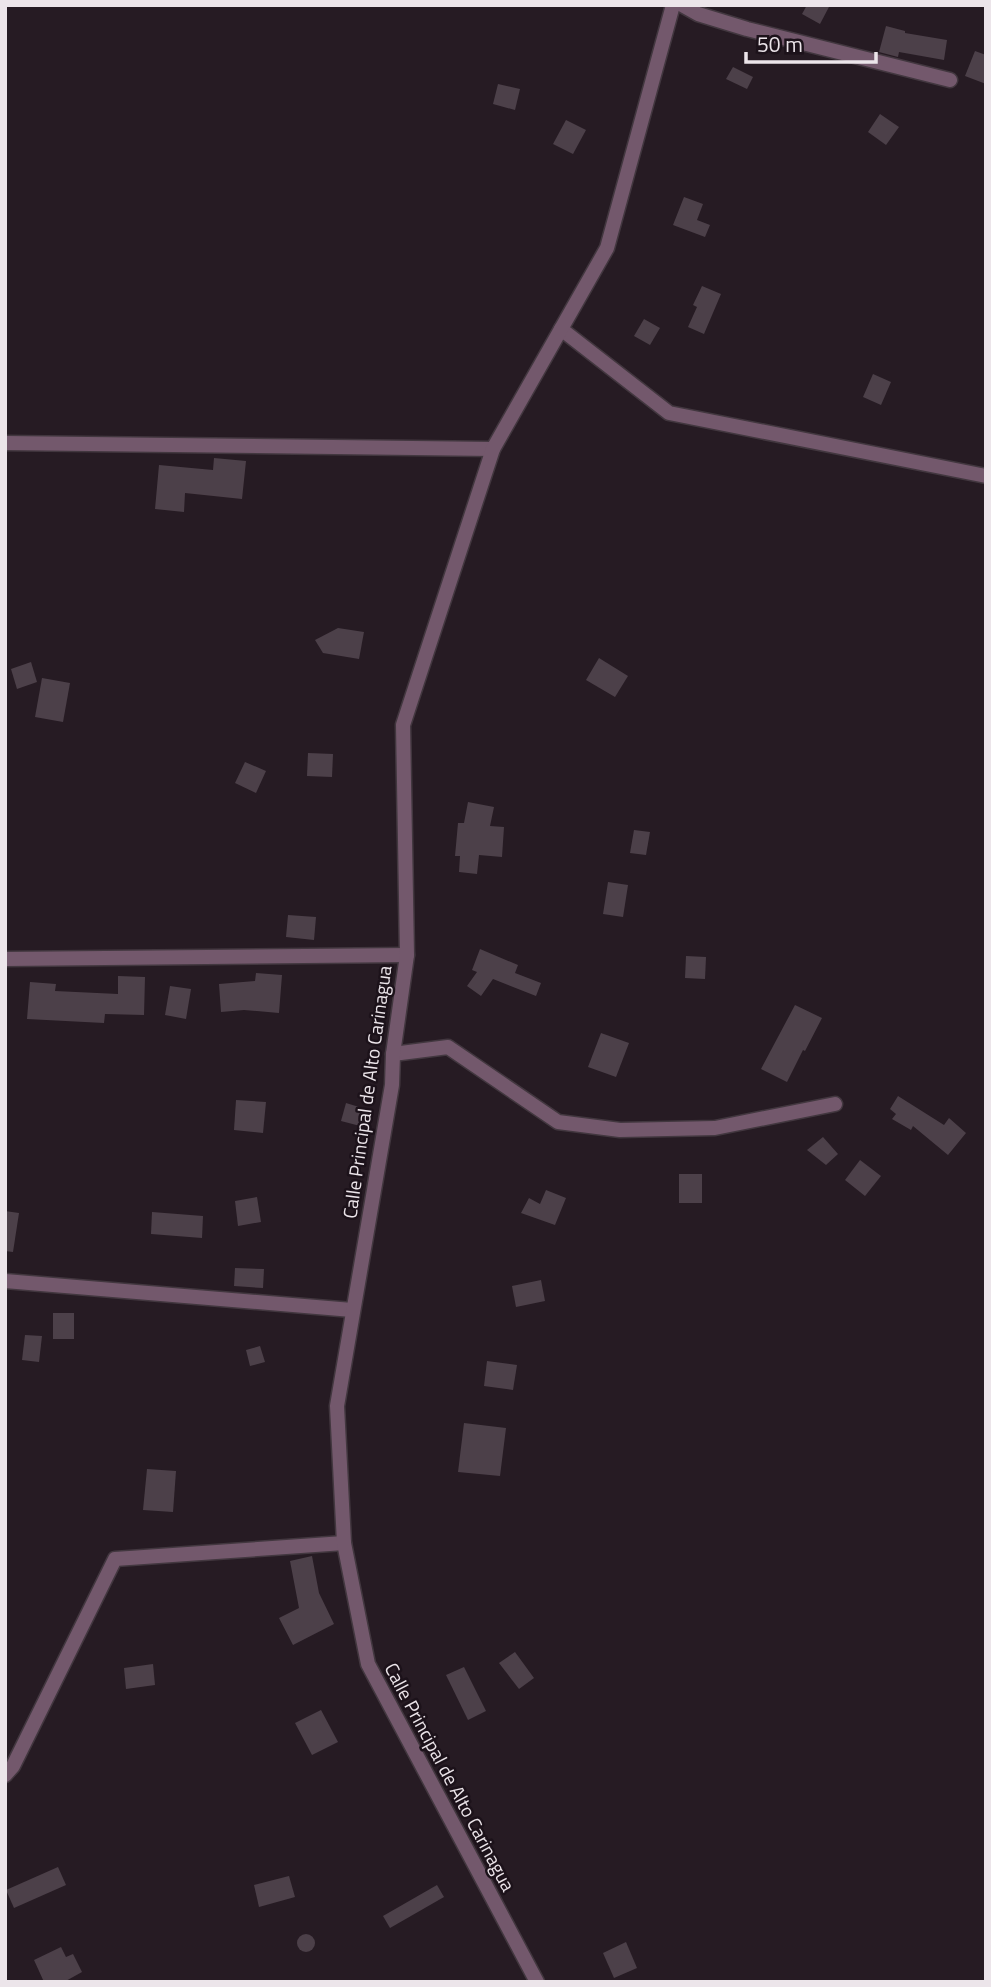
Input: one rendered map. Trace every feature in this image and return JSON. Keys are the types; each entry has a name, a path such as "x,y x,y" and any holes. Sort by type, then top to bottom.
{"street":[{"name":"Calle Principal de Alto Carinagua","path":"537,1982 369,1664 344,1543 337,1406 392,1085 393,1054 407,955 403,725 493,449 607,248 673,5"},
{"path":"682,5 698,14 747,29 950,80"},
{"path":"561,329 670,413 986,476"},
{"path":"5,443 493,449"},
{"path":"5,959 407,955"},
{"path":"393,1054 448,1047 558,1122 620,1130 715,1129 835,1104"},
{"path":"5,1281 352,1310"},
{"path":"5,1775 13,1766 114,1559 344,1543"}],"building":[{"path":"807,5 830,5 820,24 802,14"},
{"path":"886,26 905,33 947,40 944,60 899,52 898,57 879,52"},
{"path":"975,51 986,55 986,84 965,76"},
{"path":"733,67 753,77 747,89 726,79"},
{"path":"498,84 520,89 515,110 493,104"},
{"path":"880,114 899,127 886,145 868,132"},
{"path":"566,120 586,130 573,154 553,144"},
{"path":"684,197 703,204 697,220 710,225 705,237 673,225"},
{"path":"702,286 721,294 704,334 688,327 697,307 693,305"},
{"path":"644,319 660,328 650,345 634,336"},
{"path":"873,374 891,382 881,405 863,397"},
{"path":"214,458 246,461 242,499 185,493 184,512 155,509 159,465 213,470"},
{"path":"338,628 364,632 359,659 323,653 315,640"},
{"path":"599,658 628,676 615,697 586,680"},
{"path":"31,662 37,682 17,689 11,669"},
{"path":"42,678 70,683 63,722 35,717"},
{"path":"308,753 333,754 332,777 307,776"},
{"path":"245,762 266,771 256,793 235,783"},
{"path":"468,802 494,807 490,826 504,827 502,857 479,855 477,874 459,872 460,856 455,856 458,823 464,823"},
{"path":"634,830 650,832 646,855 630,853"},
{"path":"608,882 628,885 623,917 603,914"},
{"path":"288,915 316,917 314,940 286,937"},
{"path":"480,949 518,965 515,973 541,983 536,996 493,979 481,996 467,986 477,972 472,970"},
{"path":"686,956 706,957 705,979 685,978"},
{"path":"256,973 282,975 279,1013 244,1010 221,1012 219,984 255,981"},
{"path":"118,976 145,977 144,1015 105,1014 104,1023 27,1019 30,982 56,984 55,991 118,994"},
{"path":"170,986 191,989 186,1019 165,1015"},
{"path":"795,1005 822,1018 787,1082 761,1069"},
{"path":"601,1033 629,1043 616,1077 588,1067"},
{"path":"898,1096 944,1125 949,1118 966,1133 948,1155 913,1126 911,1130 892,1119 896,1114 890,1109"},
{"path":"236,1100 266,1102 263,1133 234,1130"},
{"path":"346,1103 369,1110 364,1127 341,1121"},
{"path":"823,1137 838,1154 826,1165 807,1150"},
{"path":"860,1160 881,1176 865,1196 845,1180"},
{"path":"679,1174 702,1174 702,1203 679,1203"},
{"path":"546,1190 566,1198 555,1225 521,1213 529,1198 540,1204"},
{"path":"257,1197 261,1222 238,1226 235,1201"},
{"path":"5,1211 19,1213 13,1252 5,1251"},
{"path":"152,1212 203,1216 202,1238 151,1234"},
{"path":"235,1268 264,1269 263,1288 234,1286"},
{"path":"541,1280 545,1301 516,1307 512,1286"},
{"path":"53,1313 74,1313 74,1339 53,1339"},
{"path":"25,1335 42,1336 39,1362 22,1360"},
{"path":"260,1346 265,1362 250,1366 246,1350"},
{"path":"487,1361 517,1365 513,1390 484,1386"},
{"path":"464,1423 506,1428 500,1476 458,1472"},
{"path":"147,1469 176,1471 173,1512 143,1510"},
{"path":"312,1556 319,1593 334,1624 293,1645 279,1618 299,1608 290,1561"},
{"path":"515,1652 534,1678 519,1689 499,1663"},
{"path":"153,1664 155,1685 126,1689 124,1668"},
{"path":"464,1667 486,1711 468,1720 446,1675"},
{"path":"321,1710 338,1742 312,1755 295,1723"},
{"path":"58,1867 66,1885 14,1908 6,1890"},
{"path":"289,1876 295,1897 259,1907 254,1885"},
{"path":"437,1885 444,1897 390,1928 383,1916"},
{"path":"302,1934 310,1934 315,1943 313,1950 302,1952 297,1947 297,1939"},
{"path":"626,1942 637,1968 614,1978 603,1953"},
{"path":"61,1947 66,1957 73,1954 82,1972 64,1982 44,1982 34,1960"}]}
